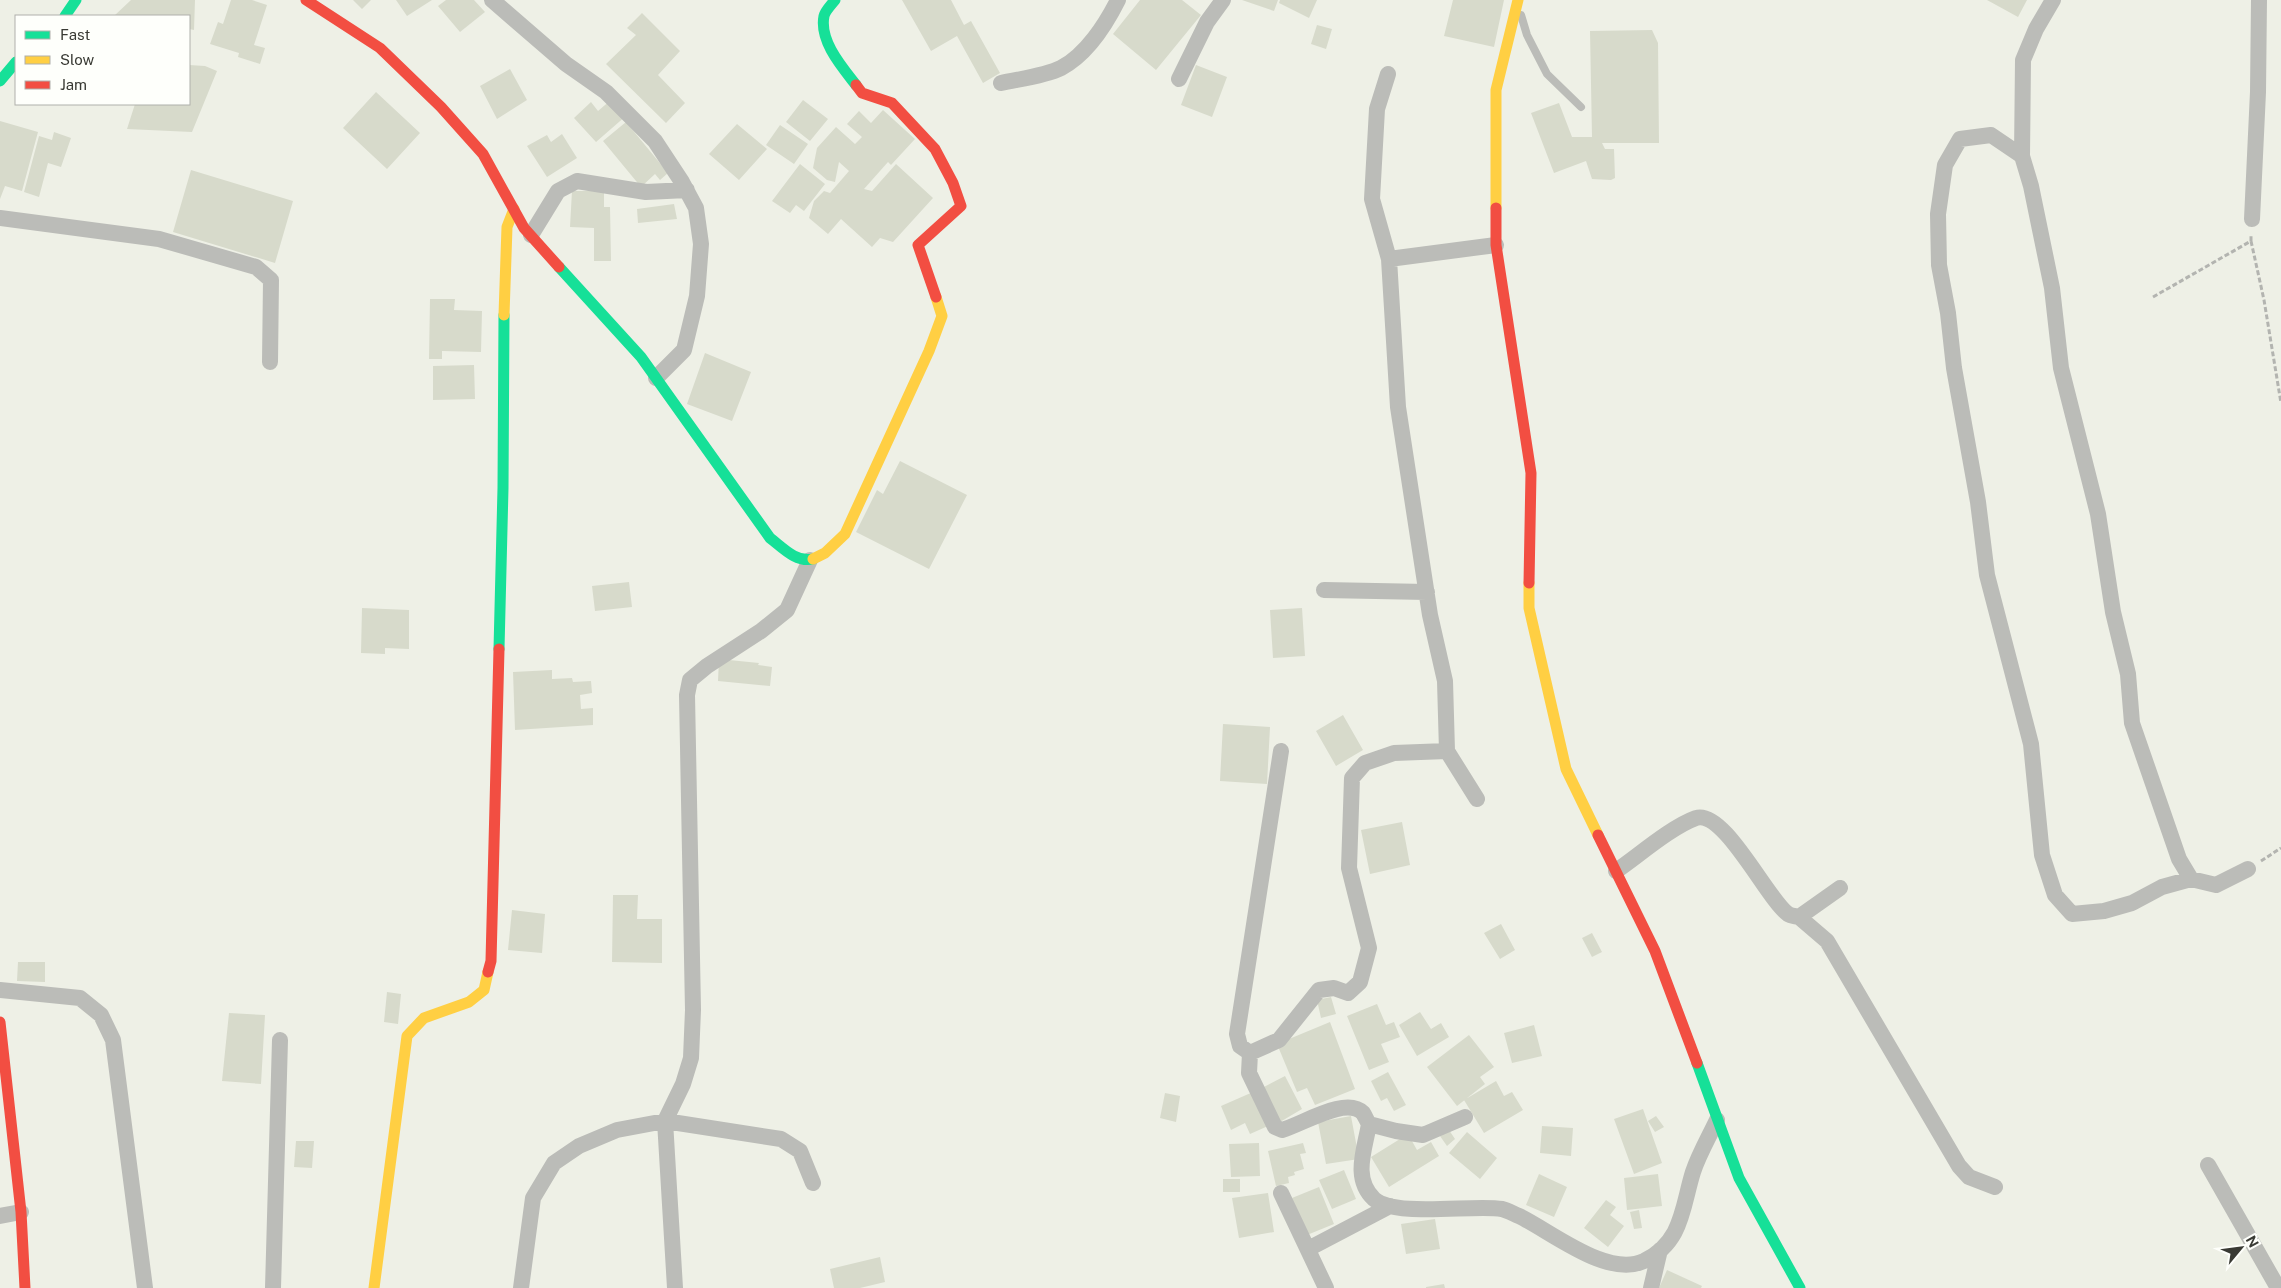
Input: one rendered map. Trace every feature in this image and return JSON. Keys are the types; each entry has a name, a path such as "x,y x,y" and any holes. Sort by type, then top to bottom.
{"street":[{"path":"66,15 76,0"},
{"path":"306,0 380,48 441,107 484,154 524,228 641,357 770,538 793,557 810,560 826,554 845,534 929,351 942,316 918,245 961,206 953,184 935,149 892,103 862,93 840,64 826,37 824,14 836,0"},
{"path":"492,0 566,64 606,92 655,141 687,190 696,208 700,244 697,296 684,350 656,378"},
{"path":"1001,83 1060,68 1079,56 1111,14 1118,0"},
{"path":"1518,0 1496,90 1496,245 1531,473 1529,608 1566,769 1655,951 1739,1178 1800,1288"},
{"path":"2053,0 2036,28 2023,60 2022,156 2052,288 2061,368 2098,514 2113,612 2128,674 2132,723 2179,859 2191,878"},
{"path":"2252,219 2258,92 2258,0"},
{"path":"1179,79 1215,2"},
{"path":"0,81 15,63"},
{"path":"1388,74 1377,109 1372,200 1389,259 1398,407 1427,592 1445,681 1447,751 1477,799"},
{"path":"2022,156 1992,134 1960,139 1945,164 1938,214 1939,265 1948,313 1954,368 1978,502 1987,575 2031,744 2042,855 2055,896 2072,914 2104,911 2132,903 2162,887 2191,878 2216,885 2248,869"},
{"path":"531,235 558,191 577,181 646,192 687,190"},
{"path":"374,1288 407,1036 424,1018 469,1002 484,990 491,961 503,488 504,288 507,227 514,209"},
{"path":"0,218 159,239 256,267 271,280 270,362"},
{"path":"1389,259 1496,245"},
{"path":"675,1288 665,1121 683,1084 691,1058 693,1010 687,695 690,680 707,666 761,631 787,610 810,560"},
{"path":"1324,590 1427,592"},
{"path":"1250,1053 1240,1046 1237,1034 1281,751"},
{"path":"1250,1053 1279,1040 1319,990 1334,988 1348,993 1360,982 1368,948 1350,868 1352,778 1365,763 1394,752 1447,751"},
{"path":"1616,871 1679,826 1697,818 1709,819 1737,845 1779,906 1790,915 1799,917 1828,941 1959,1166 1968,1177 1995,1187"},
{"path":"1799,917 1840,888"},
{"path":"0,990 80,998 101,1014 113,1040 145,1288"},
{"path":"0,1022 21,1212 24,1288"},
{"path":"272,1288 280,1040"},
{"path":"1250,1053 1249,1072 1275,1127 1282,1130 1299,1125 1338,1107 1350,1107 1363,1113 1369,1124 1360,1163 1365,1185 1375,1200 1390,1206 1439,1210 1503,1209 1531,1222 1591,1256 1621,1265 1642,1262 1660,1250 1673,1237 1685,1208 1693,1172 1717,1120"},
{"path":"1369,1124 1423,1135 1465,1117"},
{"path":"521,1288 533,1198 554,1163 578,1146 617,1130 665,1121 781,1139 800,1151 813,1183"},
{"path":"2208,1165 2278,1288"},
{"path":"1281,1193 1326,1288"},
{"path":"1308,1249 1390,1206"},
{"path":"0,1216 21,1212"},
{"path":"1651,1288 1660,1250"}],"lane":[{"path":"1518,0 1527,35 1547,74 1581,107"}],"path":[{"path":"2252,219 2251,241 2264,300 2281,403"},
{"path":"2153,297 2251,241"},
{"path":"2248,869 2281,848"}],"building":[{"path":"131,0 195,0 194,30 190,29 190,15 115,15"},
{"path":"231,0 252,0 267,5 254,45 265,48 260,64 238,57 239,53 210,44 218,22 223,24"},
{"path":"353,0 371,0 362,9"},
{"path":"396,0 432,0 407,16"},
{"path":"446,0 474,0 485,12 460,32 438,6"},
{"path":"902,0 951,0 964,25 971,21 1000,73 983,83 957,36 931,51"},
{"path":"1140,0 1182,0 1201,15 1156,70 1113,34"},
{"path":"1242,0 1278,0 1274,11"},
{"path":"1280,0 1317,0 1309,18 1279,3"},
{"path":"1453,0 1504,0 1494,47 1444,36"},
{"path":"1987,0 2027,0 2018,17"},
{"path":"642,13 680,51 658,75 685,103 666,123 606,64 636,35 627,28"},
{"path":"1317,25 1332,29 1326,49 1311,44"},
{"path":"1652,30 1658,43 1659,143 1602,143 1605,149 1614,149 1615,178 1611,180 1592,179 1586,161 1554,173 1531,113 1559,103 1572,137 1592,137 1590,31"},
{"path":"190,65 205,66 217,71 192,132 127,129 135,105 190,105"},
{"path":"1196,65 1227,77 1212,117 1181,105"},
{"path":"510,69 527,100 497,119 480,86"},
{"path":"376,92 420,133 387,169 343,128"},
{"path":"612,99 627,115 596,142 574,118 591,102 598,111"},
{"path":"803,100 828,119 810,141 786,122"},
{"path":"883,110 915,139 891,165 888,162 864,189 872,191 896,164 933,198 893,242 880,238 872,247 841,219 828,234 809,218 814,201 824,191 830,193 849,171 839,162 835,182 827,180 813,168 817,148 836,127 855,144 862,137 847,124 859,111 871,123"},
{"path":"0,121 38,132 22,191 5,186 0,199"},
{"path":"626,122 668,173 660,180 655,174 641,187 603,141"},
{"path":"737,124 767,149 739,180 709,154"},
{"path":"780,125 808,144 794,164 766,145"},
{"path":"54,132 71,138 61,167 48,163 39,197 24,192 39,136 52,140"},
{"path":"562,134 577,158 547,177 527,146 547,135 551,142"},
{"path":"800,164 825,184 804,211 796,205 790,213 772,201"},
{"path":"191,170 293,201 275,263 173,232"},
{"path":"572,191 604,191 604,207 610,207 611,261 594,261 594,228 570,227"},
{"path":"674,204 677,219 638,223 637,209"},
{"path":"430,299 455,299 454,310 482,311 481,352 442,351 442,359 429,359"},
{"path":"705,353 751,372 732,421 687,404"},
{"path":"474,365 475,399 433,400 433,366"},
{"path":"900,461 967,495 929,569 856,532 877,490 883,494"},
{"path":"629,582 632,607 595,611 592,586"},
{"path":"362,608 409,610 409,649 385,648 385,654 361,653"},
{"path":"1302,608 1305,656 1273,658 1270,610"},
{"path":"719,659 759,663 758,665 772,667 770,686 718,681"},
{"path":"552,670 552,679 572,678 573,682 591,681 592,693 580,695 581,709 593,708 593,725 515,730 513,672"},
{"path":"1343,715 1363,750 1336,766 1316,731"},
{"path":"1223,724 1270,727 1267,784 1220,781"},
{"path":"1402,822 1410,865 1370,874 1361,830"},
{"path":"613,895 638,895 637,919 662,919 662,963 612,962"},
{"path":"512,910 545,914 542,953 508,950"},
{"path":"1501,924 1515,950 1500,959 1484,933"},
{"path":"1592,933 1602,952 1592,957 1582,938"},
{"path":"18,962 45,962 45,982 17,981"},
{"path":"387,992 401,994 398,1024 384,1022"},
{"path":"1331,997 1336,1014 1321,1018 1317,1000"},
{"path":"1377,1004 1386,1025 1394,1022 1400,1037 1381,1044 1389,1062 1369,1070 1347,1016"},
{"path":"1420,1012 1431,1029 1441,1023 1449,1037 1417,1056 1399,1025"},
{"path":"229,1013 265,1015 261,1084 222,1081"},
{"path":"1330,1022 1355,1089 1315,1105 1307,1088 1297,1092 1277,1044"},
{"path":"1534,1025 1542,1056 1512,1063 1504,1033"},
{"path":"1469,1035 1494,1067 1480,1077 1485,1084 1457,1106 1427,1067"},
{"path":"1388,1072 1406,1105 1394,1111 1387,1098 1381,1101 1371,1081"},
{"path":"1285,1076 1302,1109 1280,1122 1262,1088"},
{"path":"1496,1081 1504,1096 1512,1092 1523,1110 1484,1133 1464,1100"},
{"path":"1253,1092 1268,1126 1250,1134 1245,1123 1231,1130 1221,1106"},
{"path":"1165,1093 1180,1096 1176,1122 1160,1118"},
{"path":"1643,1109 1662,1163 1634,1174 1614,1119"},
{"path":"1351,1116 1359,1159 1326,1164 1318,1122"},
{"path":"1656,1116 1664,1127 1655,1132 1648,1121"},
{"path":"1542,1126 1573,1128 1571,1156 1540,1153"},
{"path":"1449,1130 1455,1139 1447,1146 1440,1136"},
{"path":"1467,1132 1497,1158 1480,1179 1449,1153"},
{"path":"1408,1134 1417,1150 1431,1142 1439,1156 1389,1187 1371,1157"},
{"path":"296,1141 314,1141 312,1168 294,1167"},
{"path":"1259,1143 1260,1176 1231,1177 1229,1144"},
{"path":"1303,1143 1306,1153 1300,1154 1304,1169 1294,1172 1295,1175 1288,1177 1289,1183 1276,1186 1268,1151"},
{"path":"1344,1170 1356,1199 1332,1209 1319,1180"},
{"path":"1539,1174 1567,1187 1554,1217 1526,1205"},
{"path":"1658,1174 1662,1206 1627,1210 1624,1178"},
{"path":"1223,1179 1240,1179 1240,1192 1223,1192"},
{"path":"1319,1187 1334,1224 1307,1235 1292,1198"},
{"path":"1268,1193 1274,1232 1239,1238 1232,1198"},
{"path":"1606,1200 1616,1207 1610,1215 1624,1226 1608,1247 1584,1228"},
{"path":"1639,1210 1642,1228 1634,1229 1630,1212"},
{"path":"1435,1219 1440,1249 1406,1254 1401,1224"},
{"path":"880,1257 885,1282 860,1288 834,1288 830,1269"},
{"path":"1667,1270 1702,1286 1701,1288 1659,1288"},
{"path":"1444,1284 1445,1288 1426,1288 1426,1287"}],"traffic: fast":[{"path":"66,15 76,0"},
{"path":"835,0 824,16 825,35 833,53 856,85"},
{"path":"0,81 15,63"},
{"path":"559,267 641,357 770,538 784,550 801,559 813,559"},
{"path":"499,649 503,488 504,315"},
{"path":"1697,1063 1739,1178 1800,1288"}],"traffic: slow":[{"path":"1496,208 1496,90 1518,0"},
{"path":"504,315 507,227 514,209"},
{"path":"813,559 825,553 845,534 929,351 942,316 936,297"},
{"path":"1529,583 1529,608 1566,769 1598,835"},
{"path":"374,1288 407,1036 424,1018 469,1002 484,990 488,972"}],"traffic: jam":[{"path":"306,0 380,48 441,107 483,154 524,228 559,267"},
{"path":"856,85 862,93 892,103 935,149 953,183 961,206 918,245 936,297"},
{"path":"1496,208 1496,245 1531,473 1529,583"},
{"path":"488,972 491,961 499,649"},
{"path":"1598,835 1655,951 1697,1063"},
{"path":"0,1022 21,1212 25,1288"}]}
